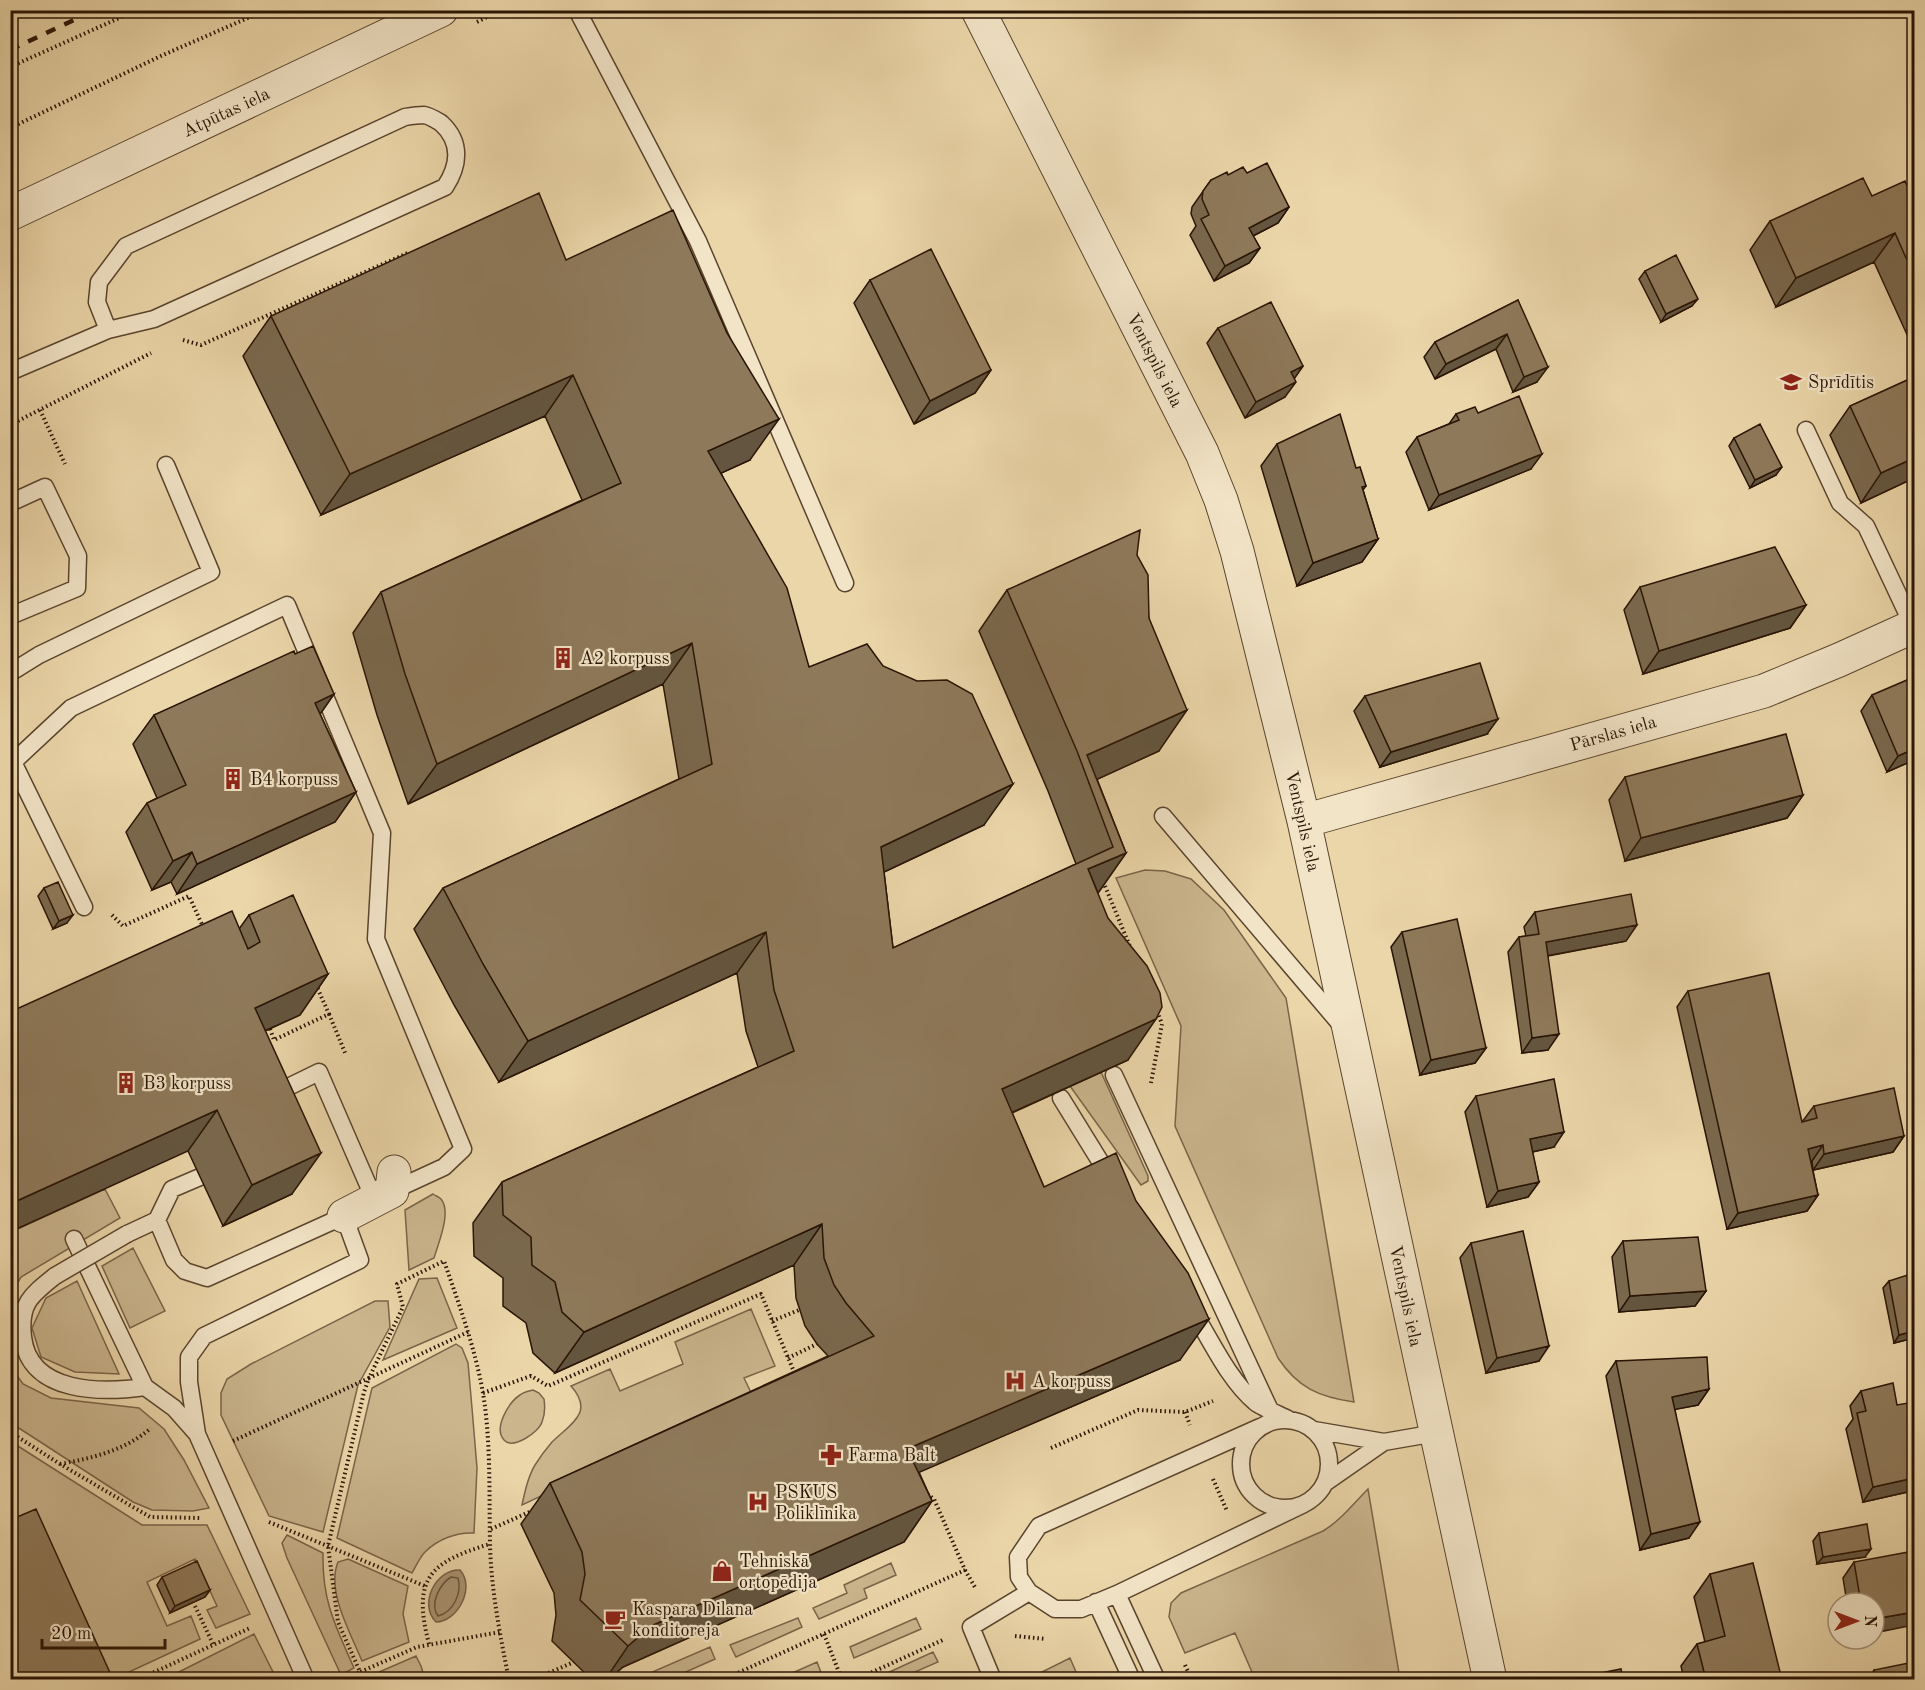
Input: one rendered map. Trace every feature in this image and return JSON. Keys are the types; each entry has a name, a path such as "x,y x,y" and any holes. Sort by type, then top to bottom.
{"street":[{"name":"Atpūtas iela","path":"10,214 441,10"},
{"name":"Ventspils iela","path":"978,10 1202,453 1221,500 1237,551 1304,820 1490,1680"},
{"name":"Pārslas iela","path":"1304,820 1764,691 1914,626"},
{"path":"344,1216 387,1188"}],"lane":[{"path":"577,10 698,241 845,583"},
{"path":"10,372 108,330 154,319 445,187 454,174 457,158 455,142 448,130 438,121 426,115 405,117 126,246 99,282 97,302 108,330"},
{"path":"1806,430 1840,503 1866,526 1914,626"},
{"path":"10,673 39,655 211,572 166,465"},
{"path":"10,503 45,487 78,556 77,588 10,616"},
{"path":"84,907 12,765 71,708 287,605 382,833 376,939 463,1149 444,1167 387,1188 319,1072 278,1092"},
{"path":"1163,816 1350,1036"},
{"path":"1113,1075 1269,1408"},
{"path":"1061,1098 1122,1197"},
{"path":"145,1387 114,1392 56,1382 35,1368 24,1351 23,1312 32,1294 55,1276 127,1234 157,1220 172,1189 200,1177"},
{"path":"157,1220 174,1260 185,1271 207,1278 344,1216 360,1260 204,1336 189,1357 189,1382 197,1434 306,1680"},
{"path":"74,1239 145,1387 174,1408 197,1434"},
{"path":"1183,1295 1232,1374 1256,1404 1269,1408 1288,1419 1301,1422 1314,1430 1323,1441 1328,1454 1329,1468 1325,1483 1317,1495 1304,1504 1081,1609 1055,1609 1029,1592 1019,1577 1018,1557 1039,1526 1260,1427 1274,1421 1288,1419"},
{"path":"1260,1427 1250,1436 1243,1449 1241,1463 1243,1478 1250,1491 1268,1504 1290,1508 1304,1504"},
{"path":"1314,1430 1384,1442 1436,1433"},
{"path":"1325,1483 1384,1442"},
{"path":"993,1680 971,1627 1029,1592"},
{"path":"1117,1594 1155,1676"},
{"path":"1096,1602 1132,1680"}],"path":[{"path":"10,67 137,10"},
{"path":"10,128 163,55 266,10"},
{"path":"178,339 201,345 410,252"},
{"path":"10,425 155,351"},
{"path":"1105,886 1131,950"},
{"path":"108,907 114,918 123,926 189,896 209,940"},
{"path":"270,1029 274,1040 329,1014 315,982"},
{"path":"1150,1085 1162,1024 1153,1003"},
{"path":"363,1680 338,1622 328,1546 364,1392 403,1307 397,1284 444,1261 468,1332 483,1393 490,1544 500,1632 509,1680"},
{"path":"483,1393 531,1376 548,1386 761,1294 796,1377"},
{"path":"772,1321 799,1310"},
{"path":"229,1442 468,1332"},
{"path":"788,1358 817,1344"},
{"path":"1051,1448 1138,1410 1185,1412 1219,1399"},
{"path":"60,1464 97,1458 140,1438 174,1408"},
{"path":"1185,1412 1237,1536"},
{"path":"10,1432 150,1517 265,1520 425,1586"},
{"path":"722,1680 965,1570 934,1499 925,1492"},
{"path":"491,1529 542,1506"},
{"path":"429,1644 421,1599 425,1586 436,1567 460,1552 490,1544"},
{"path":"195,1606 213,1644"},
{"path":"137,1680 259,1623"},
{"path":"855,1680 971,1627"},
{"path":"346,1680 417,1647 500,1632"},
{"path":"824,1634 842,1680"},
{"path":"532,1680 574,1662"}],"shaded area":[{"path":"1145,870 1165,871 1191,879 1224,910 1286,998 1354,1402 1330,1397 1310,1389 1293,1377 1278,1358 1175,1126 1181,1026 1116,878"},
{"path":"1101,1072 1148,1176 1148,1181 1141,1185 1070,1086"},
{"path":"105,1189 120,1218 21,1277 11,1294 11,1232"},
{"path":"433,1194 441,1199 445,1212 445,1220 434,1258 409,1270 405,1210"},
{"path":"133,1248 165,1311 130,1328 102,1266"},
{"path":"437,1278 457,1328 383,1360 419,1279"},
{"path":"77,1281 119,1374 75,1372 41,1357 32,1328 46,1298"},
{"path":"375,1301 388,1301 390,1327 358,1385 323,1532 269,1516 221,1415 221,1393 227,1379 251,1364"},
{"path":"751,1309 775,1366 744,1378 753,1397 522,1505 535,1465 580,1411 581,1404 578,1395 571,1386 610,1369 620,1391 683,1364 675,1342"},
{"path":"456,1344 462,1348 468,1363 477,1468 474,1533 454,1535 436,1543 423,1554 412,1573 337,1538 372,1388"},
{"path":"10,1366 23,1384 51,1398 139,1408 164,1429 184,1460 209,1508 193,1511 152,1510 133,1502 11,1423"},
{"path":"533,1390 544,1399 545,1410 542,1422 525,1438 508,1443 501,1435 500,1429 507,1409 516,1398"},
{"path":"10,1441 142,1525 207,1525 250,1614 216,1628 207,1610 217,1606 195,1559 147,1582 167,1626 191,1616 200,1639 114,1679 71,1679 11,1551"},
{"path":"1368,1489 1400,1679 1255,1679 1235,1633 1185,1653 1169,1617 1171,1603 1181,1593 1323,1531 1341,1517"},
{"path":"287,1535 323,1553 327,1599 354,1668 341,1675 287,1558 282,1543"},
{"path":"348,1559 408,1586 403,1614 409,1642 362,1661 341,1612 335,1586 338,1562"},
{"path":"891,1563 896,1575 864,1589 867,1598 819,1619 813,1608 847,1593 844,1585"},
{"path":"798,1618 802,1627 736,1657 730,1645"},
{"path":"916,1618 921,1629 854,1658 850,1647"},
{"path":"254,1634 274,1674 264,1679 165,1679"},
{"path":"710,1647 715,1659 670,1679 645,1679 643,1676"},
{"path":"933,1652 938,1662 899,1679 872,1680"},
{"path":"416,1656 425,1679 363,1679"},
{"path":"1070,1658 1079,1679 1028,1679"},
{"path":"817,1662 822,1675 812,1679 779,1679"}],"water":[{"path":"460,1570 466,1586 462,1603 451,1616 444,1621 436,1622 429,1606 432,1589 444,1575"}],"building":[{"path":"1267,163 1289,207 1249,228 1260,248 1225,266 1201,219 1209,215 1202,199 1203,191 1211,180 1227,172 1228,175 1243,167 1247,173"},
{"path":"1863,178 1872,196 1905,181 1914,202 1914,276 1895,233 1796,278 1770,221"},
{"path":"539,193 566,260 673,210 727,333 779,419 708,451 787,588 809,667 867,644 883,666 917,681 947,680 972,694 1013,784 881,847 893,948 1113,847 1077,751 1007,590 1140,530 1137,555 1148,575 1149,618 1187,710 1087,755 1126,853 1088,869 1108,918 1147,966 1160,993 1162,1007 1156,1019 1002,1089 1044,1187 1116,1153 1136,1201 1188,1273 1209,1319 907,1449 932,1501 651,1626 628,1646 580,1600 585,1574 582,1552 550,1483 874,1336 834,1285 824,1258 822,1224 584,1332 562,1312 555,1282 532,1265 531,1237 503,1215 502,1182 794,1051 774,990 766,932 528,1041 483,964 443,888 712,764 692,643 437,764 405,674 381,592 621,483 573,375 350,474 271,316"},
{"path":"931,249 991,370 930,401 870,280"},
{"path":"1676,255 1698,299 1666,314 1645,271"},
{"path":"1518,300 1548,367 1524,377 1507,334 1446,364 1435,342"},
{"path":"1271,302 1303,366 1291,372 1296,382 1256,402 1218,328"},
{"path":"1914,377 1914,458 1881,473 1850,406"},
{"path":"1519,396 1542,454 1439,495 1417,437 1459,420 1456,414 1475,407 1478,413"},
{"path":"1340,414 1356,468 1360,467 1366,486 1362,487 1378,539 1313,563 1277,444"},
{"path":"1760,424 1782,467 1755,480 1734,438"},
{"path":"1775,547 1806,605 1659,651 1640,587"},
{"name":"B4 korpuss","path":"313,646 334,694 315,703 356,792 197,864 192,852 173,861 147,803 186,785 154,715 294,651 295,654"},
{"path":"1480,663 1498,719 1391,752 1365,696"},
{"path":"1914,677 1914,749 1898,756 1872,695"},
{"path":"1786,734 1803,795 1641,838 1625,777"},
{"path":"58,882 73,915 59,921 44,888"},
{"path":"1631,894 1637,925 1546,942 1559,1034 1532,1038 1519,937 1539,934 1535,912"},
{"name":"B3 korpuss","path":"293,895 328,974 255,1008 321,1153 252,1185 217,1110 10,1204 10,1012 232,911 248,949 260,942 249,915"},
{"path":"1457,919 1486,1048 1431,1060 1402,932"},
{"path":"1769,973 1802,1122 1817,1118 1814,1106 1894,1088 1904,1136 1824,1154 1823,1145 1808,1149 1818,1195 1738,1213 1688,991"},
{"path":"1554,1079 1564,1132 1530,1139 1539,1182 1498,1191 1476,1096"},
{"path":"1523,1231 1549,1346 1497,1358 1471,1243"},
{"path":"1698,1237 1706,1291 1630,1296 1623,1241"},
{"path":"1914,1273 1914,1331 1899,1335 1889,1281"},
{"path":"1707,1357 1709,1389 1672,1397 1700,1522 1651,1534 1616,1361"},
{"path":"1893,1383 1897,1405 1908,1403 1914,1435 1914,1478 1873,1487 1857,1413 1866,1411 1861,1391"},
{"path":"36,1509 111,1675 102,1680 10,1680 10,1520"},
{"path":"1867,1524 1871,1549 1823,1557 1819,1533"},
{"path":"1914,1551 1914,1612 1886,1617 1886,1591 1859,1591 1854,1562"},
{"path":"197,1561 210,1590 175,1606 162,1577"},
{"path":"1753,1563 1782,1680 1706,1680 1697,1644 1725,1636 1710,1574"},
{"path":"1914,1662 1914,1680 1876,1680 1874,1670"},
{"path":"1621,1669 1623,1680 1571,1679"},
{"path":"884,1674 887,1680 872,1680"}],"railway":[{"path":"10,16 21,10"},
{"path":"10,50 95,10"}],"place":[{"name":"Sprīdītis","path":"1791,382"},
{"name":"A2 korpuss","path":"563,658"},
{"name":"B4 korpuss","path":"233,779"},
{"name":"B3 korpuss","path":"126,1083"},
{"name":"A korpuss","path":"1015,1381"},
{"name":"Farma Balt","path":"831,1455"},
{"name":"PSKUS Poliklīnika","path":"758,1502"},
{"name":"Tehniskā ortopēdija","path":"722,1571"},
{"name":"Kaspara Dilana konditoreja","path":"615,1619"}]}
